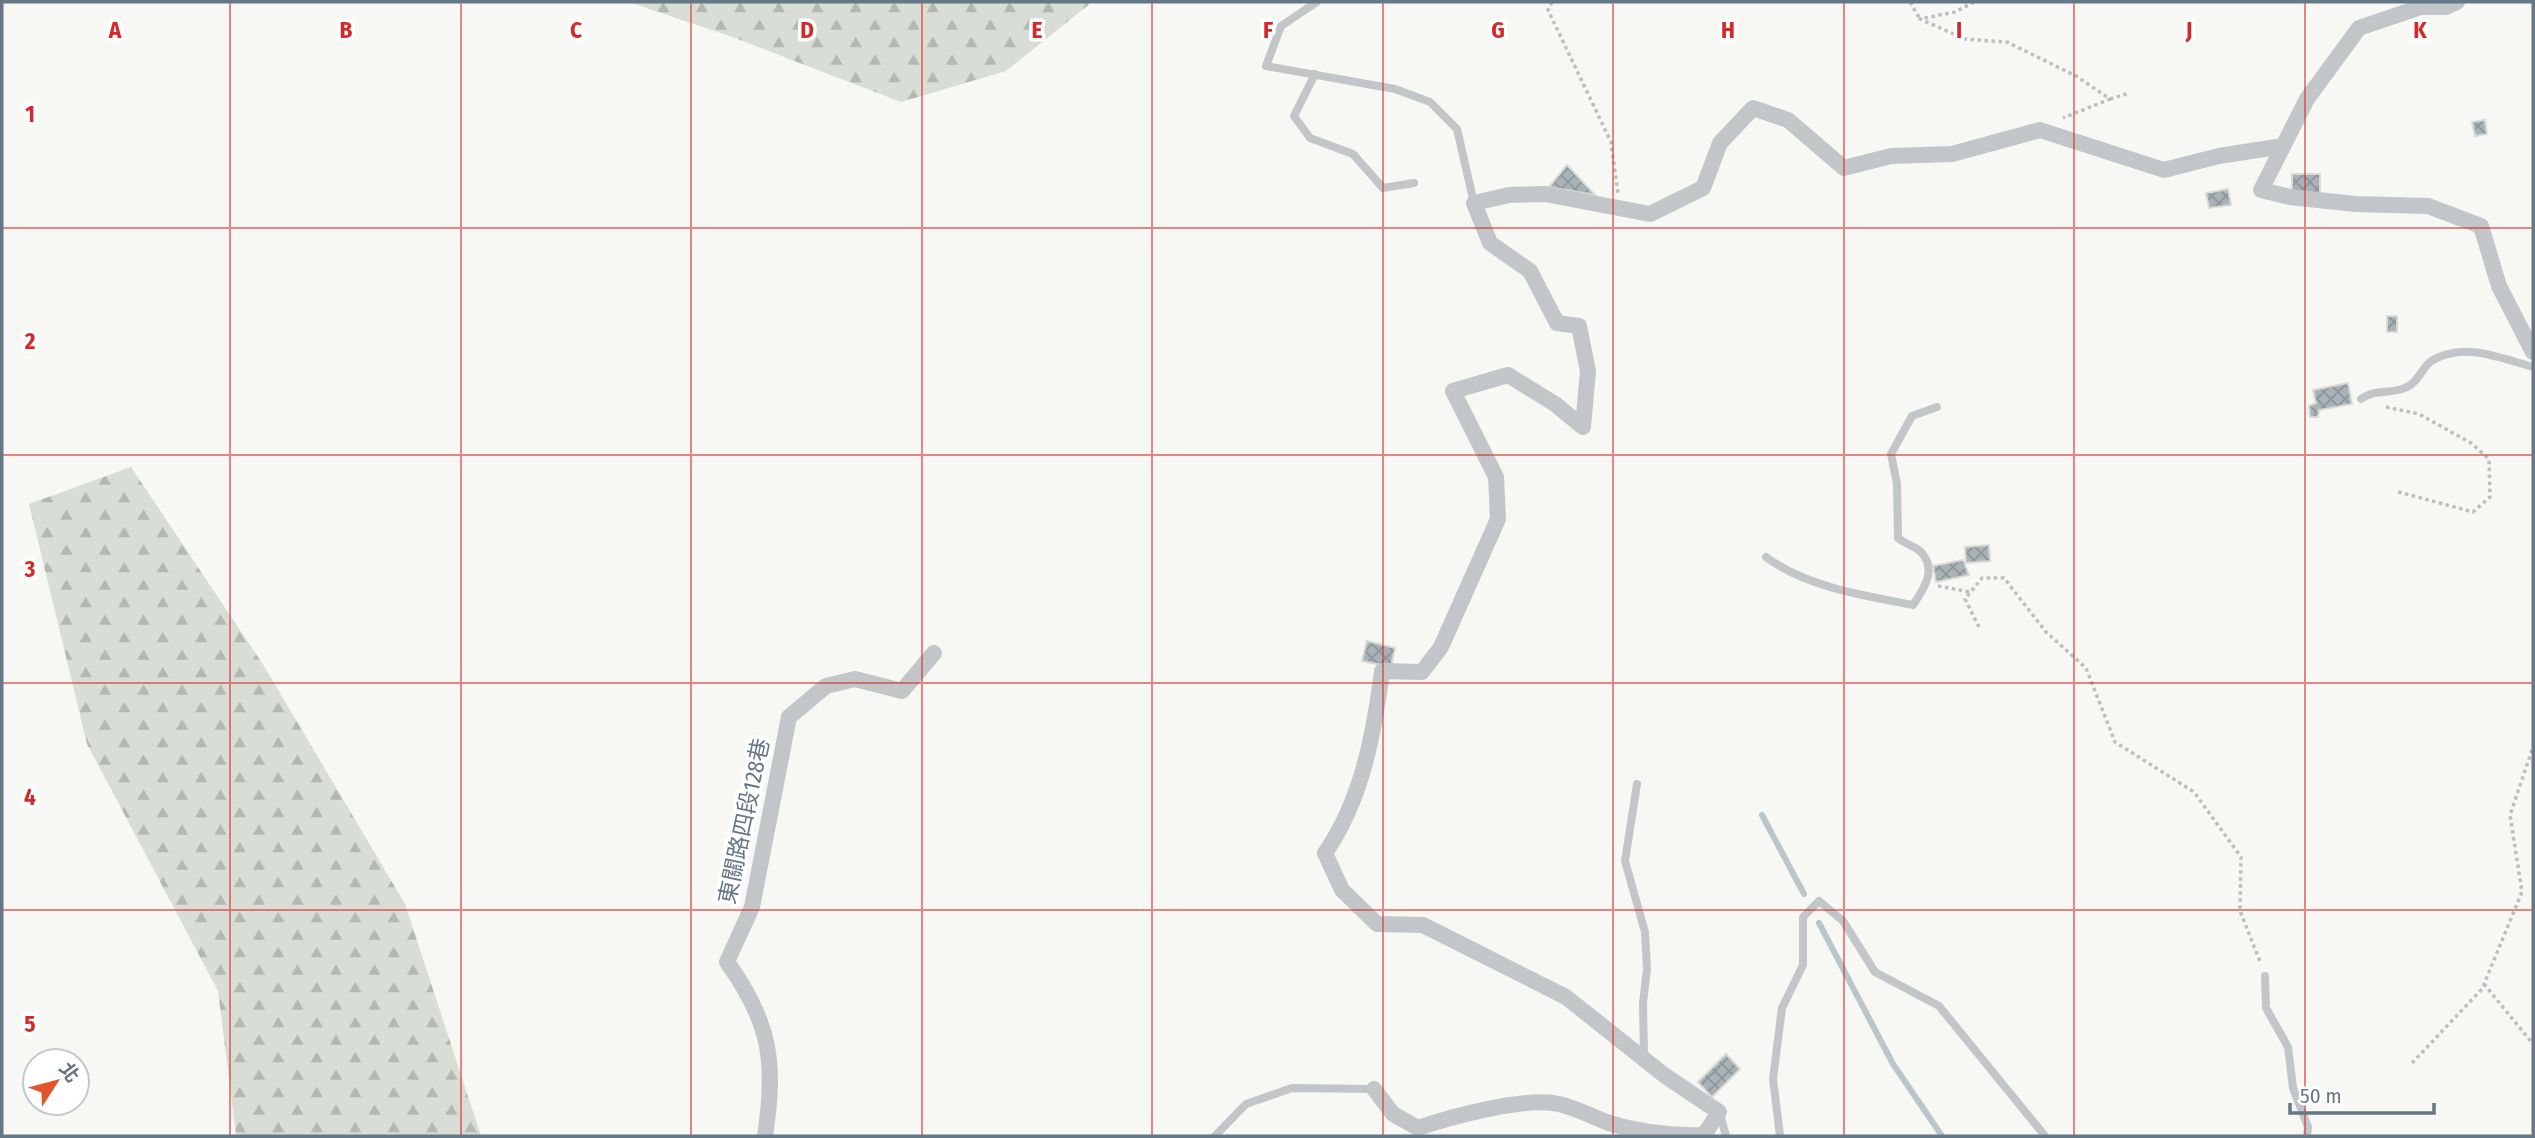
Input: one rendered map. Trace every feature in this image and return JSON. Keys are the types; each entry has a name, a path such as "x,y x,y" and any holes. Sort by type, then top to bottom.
{"street":[{"path":"2458,2 2446,7 2421,7 2359,28 2307,99 2261,190 2290,197 2355,204 2428,206 2481,226 2499,286 2533,352"},
{"path":"1374,1088 1393,1114 1418,1128 1454,1115 1512,1106 1557,1103 1610,1123 1661,1136 1704,1135 1719,1112 1644,1059 1566,997 1423,925 1377,924 1342,890 1325,853 1340,831 1374,735 1382,671 1422,672 1441,647 1498,519 1496,477 1453,391 1508,375 1555,404 1583,427 1588,372 1578,326 1557,323 1530,271 1490,243 1474,203 1509,195 1545,194 1650,214 1703,188 1720,143 1753,108 1788,120 1844,168 1891,156 1952,154 2040,130 2164,170 2219,156 2283,146"},
{"name":"東關路四段128巷","path":"765,1136 772,1087 768,1047 752,996 727,962 752,907 789,717 826,685 855,679 902,691 934,653"}],"lane":[{"path":"1317,2 1281,26 1266,66 1395,89 1430,102 1457,129 1474,203"},
{"path":"1315,74 1294,116 1310,138 1353,154 1383,188 1414,183"},
{"path":"2361,399 2371,391 2406,388 2416,381 2430,362 2457,350 2533,367"},
{"path":"1766,557 1782,569 1847,591 1913,605 1927,584 1930,572 1922,554 1898,538 1897,484 1891,454 1912,416 1937,407"},
{"path":"1637,784 1625,861 1645,932 1647,969 1643,1003 1644,1059"},
{"path":"1780,1136 1773,1079 1783,1008 1803,965 1802,918 1819,901 1843,921 1875,972 1939,1006 2045,1136"},
{"path":"2266,976 2266,1008 2288,1047 2293,1088 2308,1127 2308,1136"},
{"path":"1214,1136 1246,1104 1292,1088 1327,1091 1374,1088"},
{"path":"1719,1112 1727,1136"}],"path":[{"path":"1552,2 1548,10 1611,142 1620,209"},
{"path":"1910,2 1920,19 1965,39 2007,42 2077,76 2110,99"},
{"path":"1920,19 1955,12 1973,2"},
{"path":"2040,130 2129,93"},
{"path":"2361,399 2419,414 2470,443 2489,459 2490,497 2473,512 2395,491"},
{"path":"1979,627 1965,599 1983,578 2004,578 2046,632 2086,668 2115,742 2194,792 2241,857 2240,911 2266,976"},
{"path":"1927,584 1970,592"},
{"path":"2412,1063 2484,984 2522,892 2510,816 2533,747"},
{"path":"2484,984 2533,1044"}],"green space":[{"path":"629,2 1092,2 1006,71 901,102 735,38"},
{"path":"131,467 264,666 405,904 481,1136 236,1136 218,991 87,744 29,504"}],"building":[{"path":"2485,120 2487,134 2475,136 2472,122"},
{"path":"1567,165 1595,195 1549,187"},
{"path":"2292,174 2320,174 2320,194 2292,194"},
{"path":"2228,189 2231,205 2209,208 2206,193"},
{"path":"2387,316 2397,316 2397,332 2387,332"},
{"path":"2348,383 2352,404 2319,410 2318,417 2310,417 2309,406 2316,403 2313,390"},
{"path":"1989,545 1990,561 1966,563 1965,547"},
{"path":"1963,560 1969,575 1936,582 1933,566"},
{"path":"1367,641 1395,648 1391,667 1362,661"},
{"path":"1726,1054 1740,1069 1712,1097 1698,1082"}],"waterway":[{"path":"1762,815 1804,894"},
{"path":"1819,923 1893,1064 1942,1136"}]}
